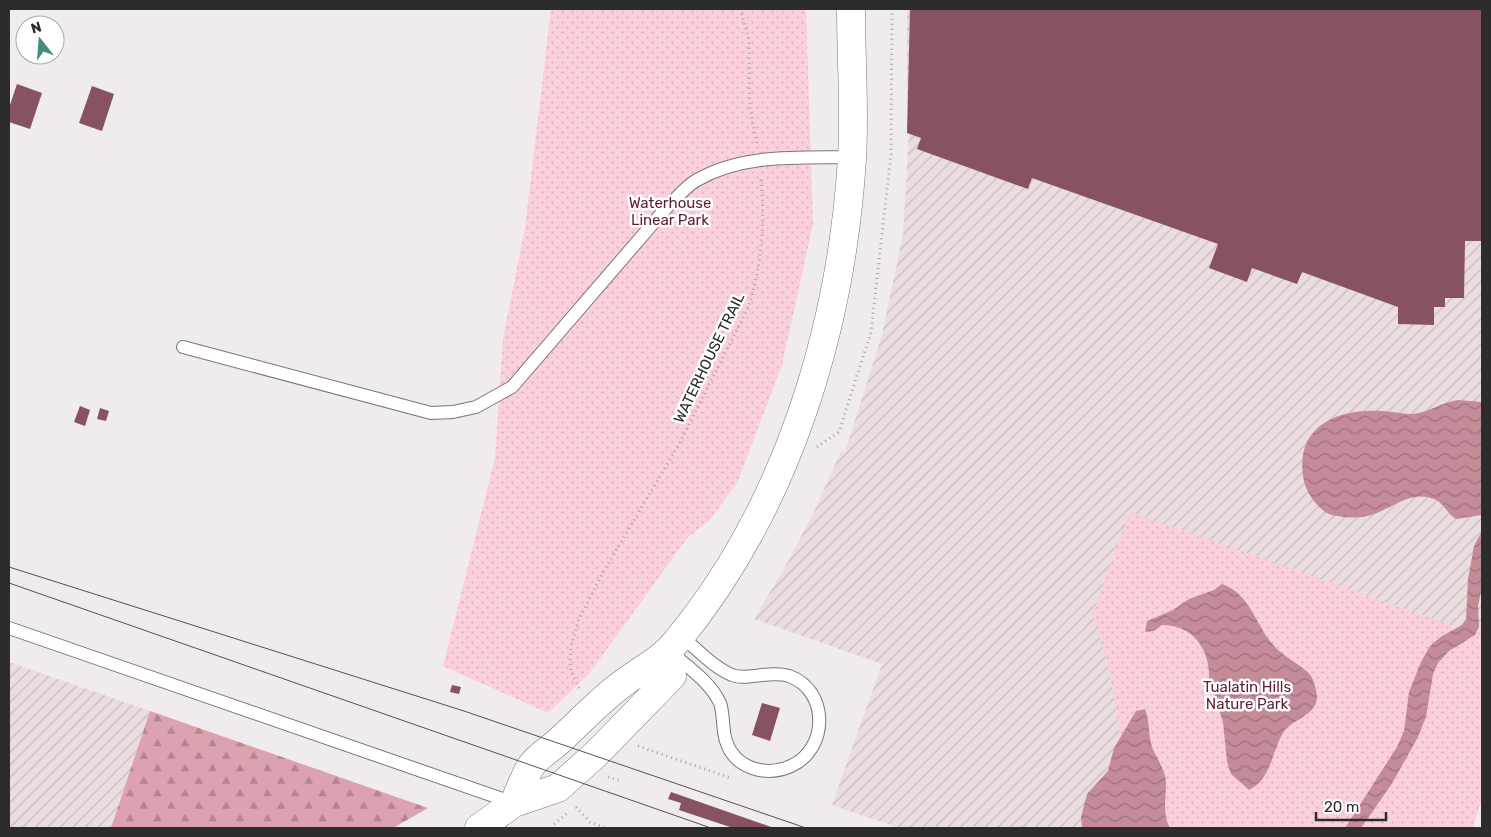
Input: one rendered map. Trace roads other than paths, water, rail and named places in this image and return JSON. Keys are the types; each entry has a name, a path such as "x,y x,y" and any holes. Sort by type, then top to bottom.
{"street":[{"path":"479,828 514,803 558,788 595,755 672,676 675,643 717,586 750,531 779,471 809,394 824,343 838,280 852,156 851,9"}],"lane":[{"path":"183,347 431,412 452,412 476,408 512,387 668,206 695,181 728,165 759,159 852,156"},
{"path":"9,628 514,803"},
{"path":"675,643 735,676 770,673 790,676 803,684 814,697 820,712 820,727 815,743 806,756 793,765 777,770 760,771 745,766 732,753 726,741 720,704 675,643"}],"water":[{"path":"1458,400 1482,402 1482,515 1456,519 1437,501 1426,497 1403,500 1369,516 1358,517 1332,515 1318,506 1305,486 1302,463 1305,448 1311,435 1321,425 1333,418 1348,413 1381,411 1411,414 1423,412"},
{"path":"1482,531 1482,587 1478,606 1479,627 1475,635 1449,651 1438,663 1433,674 1426,717 1417,739 1391,785 1361,828 1345,828 1397,747 1404,731 1409,692 1421,662 1430,646 1442,636 1462,625 1466,619 1468,579 1474,546"},
{"path":"1222,584 1240,595 1247,603 1268,639 1275,647 1311,676 1317,696 1312,710 1291,724 1283,733 1267,772 1257,785 1249,790 1231,774 1227,762 1223,722 1209,681 1207,660 1198,642 1191,635 1173,626 1162,625 1154,631 1145,632 1147,621 1173,610 1189,599 1214,590"},
{"path":"1145,709 1152,747 1166,778 1165,812 1170,828 1082,828 1081,817 1087,794 1108,771 1114,748 1136,711"}],"tram line":[{"path":"9,567 464,711 806,828"},
{"path":"9,583 711,828"}],"park label":[{"name":"Waterhouse Linear Park","path":"670,212"},
{"name":"Tualatin Hills Nature Park","path":"1247,696"}]}
